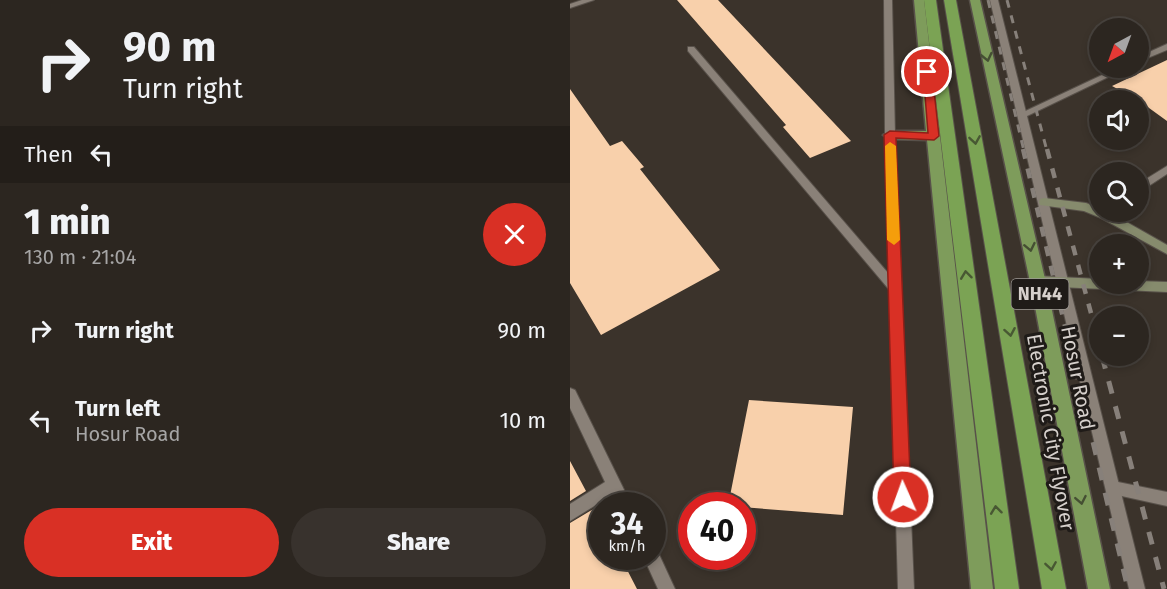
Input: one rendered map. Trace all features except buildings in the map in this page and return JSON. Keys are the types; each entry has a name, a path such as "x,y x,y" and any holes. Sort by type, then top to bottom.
{"highway":[{"path":"919,0 982,589"},
{"path":"930,0 1007,589"},
{"name":"Electronic City Flyover","path":"950,0 1054,589"},
{"name":"Hosur Road","path":"975,0 1037,281 1099,589"},
{"path":"890,135 934,136"}],"main road":[{"path":"1044,202 1089,208"},
{"path":"1122,222 1167,250"},
{"path":"1037,281 1167,287"}],"street":[{"path":"570,6 590,0"},
{"path":"886,0 906,589"},
{"path":"994,0 1137,589"},
{"path":"1149,55 1167,47"},
{"path":"691,49 896,290"},
{"path":"1022,115 1102,78"},
{"path":"1149,181 1167,169"},
{"path":"570,394 619,492"},
{"path":"570,513 615,484"},
{"path":"1113,488 1167,499"},
{"path":"658,570 667,589"}],"railway":[{"path":"988,0 1024,151"},
{"path":"1007,0 1047,151"},
{"path":"1023,149 1069,343"},
{"path":"1047,149 1089,306"},
{"path":"1069,341 1128,589"},
{"path":"1105,366 1164,589"}],"slow traffic":[{"path":"890,146 894,240"}],"route":[{"path":"903,497 890,135 934,136 927,72"}]}
